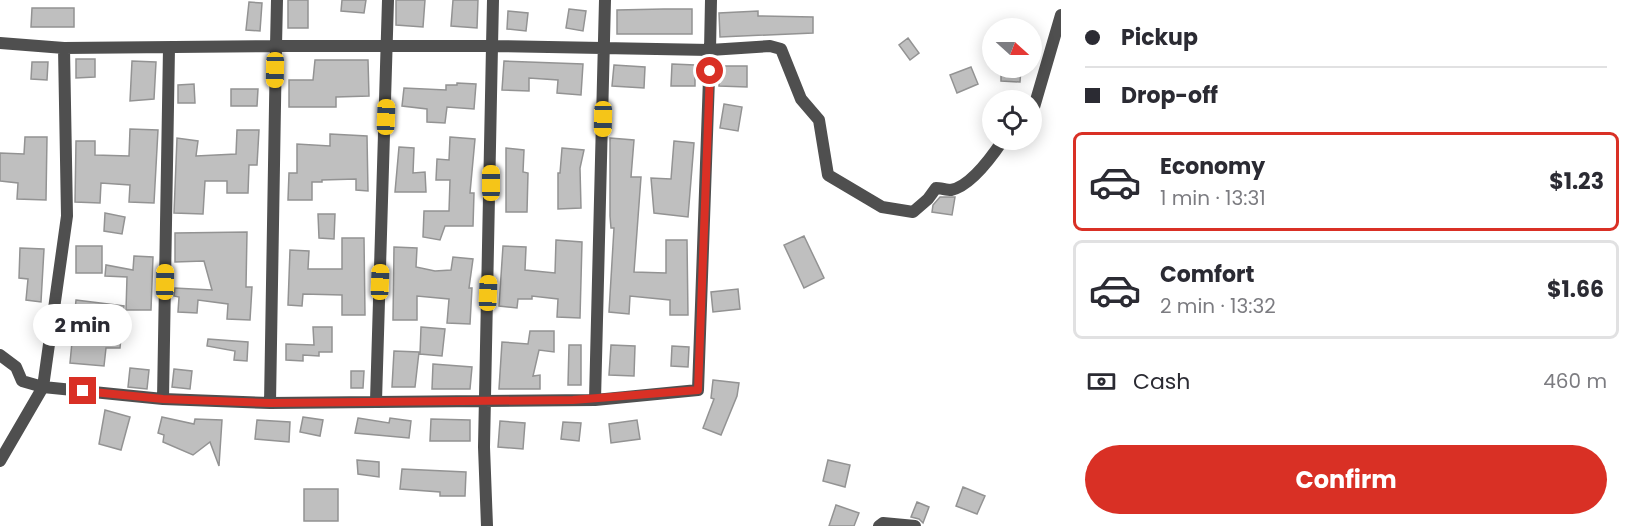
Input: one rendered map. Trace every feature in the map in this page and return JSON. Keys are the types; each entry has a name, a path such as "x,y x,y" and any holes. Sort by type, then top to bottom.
{"street":[{"path":"270,403 277,0"},
{"path":"376,401 388,0"},
{"path":"487,526 485,403 493,0"},
{"path":"595,399 605,0"},
{"path":"0,355 16,367 22,381 43,387 163,399 270,403 376,401 485,403 595,399 698,390 711,0"},
{"path":"1039,90 1061,15"},
{"path":"0,43 64,48 492,46 710,50 770,46 781,49 801,99 819,120 828,175 882,207 913,212 928,200 936,188 951,190 973,176 997,150"},
{"path":"0,461 43,387 67,216 64,48"},
{"path":"163,399 170,48"},
{"path":"879,526 893,524 915,526"}],"building":[{"path":"288,0 308,0 308,28 288,28"},
{"path":"342,0 366,0 364,13 341,11"},
{"path":"396,0 425,0 423,27 396,25"},
{"path":"453,0 478,0 477,28 451,26"},
{"path":"249,2 262,3 260,31 246,30"},
{"path":"32,8 74,8 74,27 31,27"},
{"path":"569,9 586,11 583,31 566,28"},
{"path":"692,9 692,34 617,34 617,10"},
{"path":"508,11 528,13 526,31 507,29"},
{"path":"758,11 758,16 813,17 813,33 720,37 719,13"},
{"path":"908,38 919,53 910,60 899,45"},
{"path":"76,59 95,59 95,77 76,78"},
{"path":"315,60 368,60 369,96 336,97 336,107 289,107 289,80 313,80"},
{"path":"132,61 156,62 154,99 130,101"},
{"path":"504,61 583,64 581,95 557,93 558,80 529,78 529,91 502,90"},
{"path":"32,62 48,62 47,80 31,79"},
{"path":"672,64 695,65 695,86 671,86"},
{"path":"614,65 645,67 644,88 612,86"},
{"path":"719,66 747,66 747,87 719,86"},
{"path":"971,67 978,84 957,93 950,75"},
{"path":"1001,78 1020,78 1020,82 1001,81"},
{"path":"457,83 476,84 474,109 447,107 445,123 427,122 427,109 402,106 404,88 446,90 446,85 457,85"},
{"path":"194,84 195,103 178,103 178,85"},
{"path":"231,89 258,89 257,106 231,106"},
{"path":"724,104 742,107 738,131 720,128"},
{"path":"130,129 158,130 154,203 129,202 130,185 101,183 100,203 75,202 76,141 95,141 95,155 129,156"},
{"path":"237,130 259,130 257,165 249,165 248,193 227,193 227,181 205,181 203,214 174,213 177,138 198,141 196,156 236,154"},
{"path":"330,134 367,136 368,191 356,190 356,179 322,180 322,182 312,182 312,200 288,200 289,173 297,173 297,144 330,146"},
{"path":"25,137 47,137 46,200 17,199 18,183 0,181 0,153 24,154"},
{"path":"450,137 475,139 470,193 474,193 473,226 445,226 440,240 423,237 424,211 449,211 450,180 436,180 437,159 449,160"},
{"path":"610,138 634,140 631,177 641,177 634,272 666,273 666,240 687,240 688,315 670,315 670,300 630,296 629,314 609,312 614,228 611,228 610,216"},
{"path":"674,141 694,143 688,217 654,213 651,178 671,179"},
{"path":"399,147 414,148 413,173 425,172 426,192 395,192"},
{"path":"506,148 524,150 523,172 528,173 527,212 506,212"},
{"path":"562,148 584,150 580,168 581,208 558,209 558,173 560,173"},
{"path":"940,197 955,197 952,215 932,212 933,205"},
{"path":"105,213 125,217 122,234 104,231"},
{"path":"318,214 335,214 334,239 319,238"},
{"path":"247,232 246,287 252,287 250,320 227,319 228,304 198,300 197,313 178,312 179,297 174,296 175,288 212,290 204,261 175,262 175,233"},
{"path":"804,236 824,278 804,288 784,245"},
{"path":"342,238 364,238 365,315 342,315 342,295 303,294 302,306 288,305 290,250 309,251 308,269 342,269"},
{"path":"556,240 582,242 580,318 557,317 558,299 532,296 532,299 518,299 517,308 499,306 503,246 526,247 525,270 555,273"},
{"path":"76,246 102,246 102,273 76,273"},
{"path":"394,247 417,248 416,267 435,271 451,270 453,257 473,259 469,288 472,288 470,324 447,323 449,299 417,296 417,320 393,320"},
{"path":"20,248 44,249 41,302 26,300 28,279 19,278"},
{"path":"134,256 153,257 151,310 126,310 127,277 105,276 106,265 133,270"},
{"path":"738,289 740,309 713,312 711,292"},
{"path":"76,300 124,306 120,348 106,348 104,366 70,363"},
{"path":"313,327 332,327 332,352 319,352 319,356 303,355 303,361 286,360 286,344 314,345"},
{"path":"421,327 445,329 442,356 420,354"},
{"path":"530,331 554,331 554,352 539,350 533,376 540,375 540,389 499,389 502,342 528,344"},
{"path":"208,339 248,342 247,361 234,360 235,351 207,346"},
{"path":"569,345 581,345 581,385 568,385"},
{"path":"611,345 635,346 634,376 609,375"},
{"path":"672,346 689,347 688,367 671,366"},
{"path":"394,351 419,352 415,387 392,387"},
{"path":"433,364 472,367 470,389 432,389"},
{"path":"130,368 149,370 147,389 128,387"},
{"path":"174,369 192,371 190,389 172,387"},
{"path":"351,371 364,371 363,388 351,388"},
{"path":"713,380 739,383 737,396 721,435 703,428 714,399 711,398"},
{"path":"105,410 130,417 121,450 99,444"},
{"path":"162,417 194,424 195,419 222,420 219,466 210,442 193,455 163,442 164,435 158,433"},
{"path":"303,417 323,420 320,436 300,432"},
{"path":"358,418 389,423 390,418 411,421 409,438 355,433"},
{"path":"431,419 470,420 470,441 430,441"},
{"path":"257,420 290,422 289,442 255,439"},
{"path":"637,420 640,439 611,443 609,424"},
{"path":"500,421 525,423 523,449 498,447"},
{"path":"563,422 581,423 579,441 561,439"},
{"path":"357,460 379,462 379,477 358,474"},
{"path":"828,460 850,465 845,487 823,481"},
{"path":"402,469 466,472 465,496 440,496 440,492 400,489"},
{"path":"963,487 985,496 977,514 956,506"},
{"path":"304,489 338,489 338,521 304,521"},
{"path":"917,502 929,507 923,523 911,517"},
{"path":"836,505 859,513 854,526 829,526"}],"route":[{"path":"83,391 163,399 270,403 376,401 485,403 595,399 698,390 710,71"}]}
